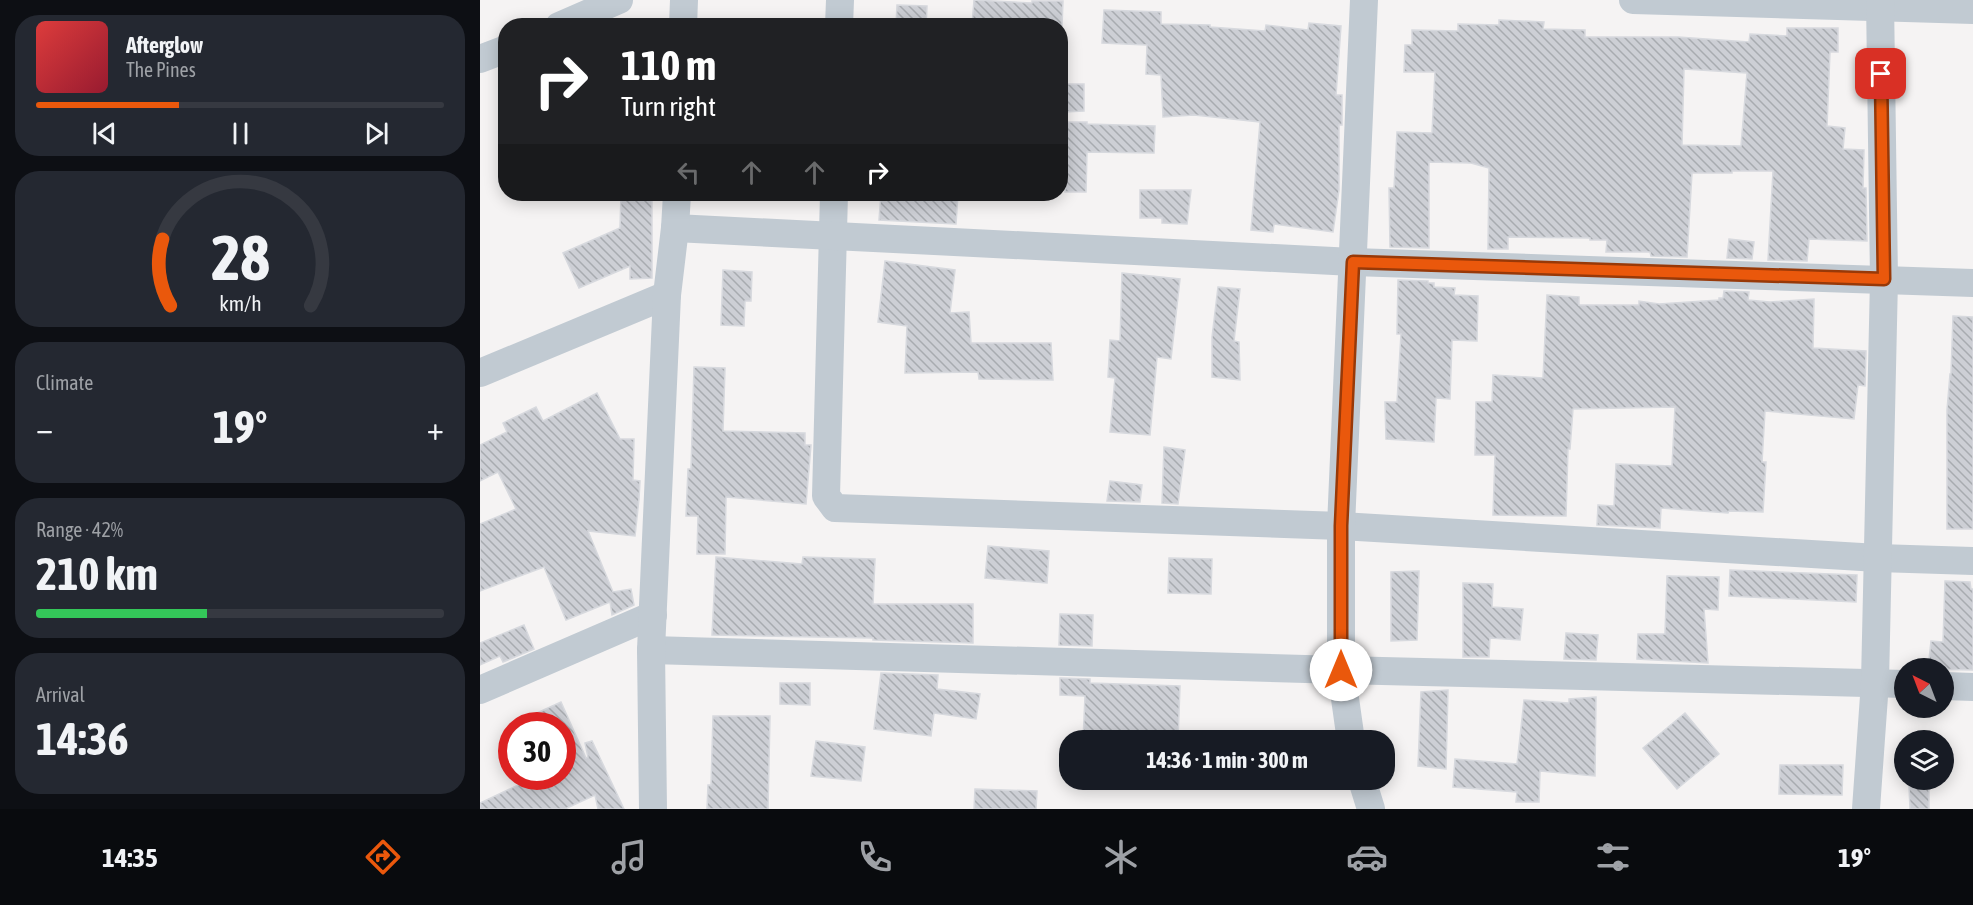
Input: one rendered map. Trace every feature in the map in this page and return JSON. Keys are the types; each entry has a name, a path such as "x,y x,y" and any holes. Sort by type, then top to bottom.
{"street":[{"path":"577,18 619,0"},
{"path":"683,18 684,0"},
{"path":"839,18 840,0"},
{"path":"1349,730 1341,670 1341,526 1364,0"},
{"path":"1633,0 1880,3 1973,10"},
{"path":"1866,809 1875,682 1884,279 1880,3"},
{"path":"480,60 498,52"},
{"path":"653,809 652,615 667,295 676,201"},
{"path":"834,201 826,496 835,508 1341,526 1878,558 1973,561"},
{"path":"675,228 1353,262 1973,283"},
{"path":"480,373 667,295"},
{"path":"480,690 652,615"},
{"path":"651,650 1894,683"},
{"path":"1954,686 1973,687"},
{"path":"1365,790 1371,809"}],"building":[{"path":"974,0 1032,3 1032,1 1063,1 1062,18 973,18"},
{"path":"897,5 927,6 926,18 896,18"},
{"path":"1104,10 1161,12 1161,24 1210,25 1210,27 1265,31 1266,25 1308,30 1309,23 1341,26 1336,95 1342,95 1342,125 1339,125 1339,190 1333,232 1274,224 1273,232 1251,230 1260,122 1194,115 1163,117 1161,75 1146,74 1147,45 1102,43"},
{"path":"1499,20 1544,22 1543,29 1585,30 1585,37 1678,37 1749,42 1750,34 1787,36 1787,28 1838,28 1838,52 1830,52 1827,126 1845,128 1843,149 1864,150 1863,188 1866,188 1867,241 1809,239 1807,261 1768,260 1773,171 1732,171 1732,173 1692,173 1687,257 1651,256 1650,252 1606,252 1607,240 1590,240 1590,238 1508,237 1508,249 1488,249 1489,168 1471,163 1429,162 1429,248 1390,247 1389,188 1394,188 1397,132 1432,133 1435,72 1404,72 1405,45 1412,45 1412,30 1458,31 1458,24 1499,25","holes":["1684,69 1747,73 1741,146 1682,145"]},
{"path":"1068,84 1084,84 1084,111 1068,112"},
{"path":"1068,122 1155,126 1154,153 1087,152 1086,192 1068,192"},
{"path":"1140,190 1191,190 1187,224 1162,223 1162,218 1140,218"},
{"path":"621,201 652,201 652,278 630,279 630,266 579,288 563,253 620,228"},
{"path":"880,201 958,201 956,224 879,220"},
{"path":"1729,239 1754,242 1752,259 1727,258"},
{"path":"885,261 955,270 950,313 969,312 971,343 1051,343 1053,380 979,379 978,372 905,373 907,326 878,322"},
{"path":"723,270 752,272 751,301 745,301 744,326 721,325"},
{"path":"1122,273 1180,279 1171,359 1157,357 1150,435 1110,432 1115,378 1108,377 1110,340 1120,341"},
{"path":"1398,280 1428,281 1428,283 1434,283 1434,287 1455,288 1454,295 1478,296 1477,341 1452,340 1450,399 1436,398 1434,442 1386,439 1385,402 1397,402 1401,334 1397,334"},
{"path":"1218,287 1240,289 1234,341 1239,342 1240,380 1212,377 1212,337"},
{"path":"1724,291 1749,292 1748,300 1770,302 1814,299 1813,348 1866,351 1865,386 1858,385 1854,419 1765,411 1762,462 1766,462 1763,512 1729,511 1728,513 1661,508 1660,528 1597,525 1598,505 1614,506 1616,464 1672,466 1675,407 1573,409 1570,449 1568,449 1566,516 1493,515 1495,455 1475,455 1476,402 1492,402 1493,375 1543,378 1547,295 1579,297 1579,305 1639,305 1639,301 1659,304 1719,300 1723,298"},
{"path":"1953,316 1973,317 1973,529 1947,529 1947,410"},
{"path":"694,367 725,368 723,431 805,433 805,445 811,445 806,504 726,497 725,554 697,554 698,516 686,516 688,469 691,469"},
{"path":"597,393 620,439 634,439 633,480 640,481 639,499 635,536 588,531 613,592 631,589 634,605 612,615 610,602 566,620 544,567 480,591 480,524 516,509 498,472 480,481 480,445 507,432 503,423 536,407 543,421"},
{"path":"1164,447 1185,450 1178,504 1162,503"},
{"path":"1110,481 1142,485 1140,502 1107,501"},
{"path":"988,546 1049,551 1047,583 985,578"},
{"path":"716,557 802,564 803,557 875,559 873,604 973,604 973,643 873,640 873,638 712,635"},
{"path":"1169,558 1212,559 1211,594 1168,593"},
{"path":"1730,570 1857,575 1856,602 1729,596"},
{"path":"1419,571 1417,640 1391,641 1391,572"},
{"path":"1667,576 1719,577 1718,610 1704,609 1708,663 1637,659 1638,634 1665,634"},
{"path":"1945,581 1970,582 1971,589 1973,589 1973,670 1954,670 1954,658 1929,658 1931,641 1943,642"},
{"path":"1463,583 1493,584 1492,607 1523,609 1520,640 1490,638 1489,657 1463,657"},
{"path":"1060,614 1093,615 1092,646 1059,645"},
{"path":"524,625 534,649 503,662 500,656 480,665 480,643"},
{"path":"1566,633 1598,635 1596,660 1564,659"},
{"path":"881,673 938,675 937,689 980,694 976,719 934,713 931,736 874,729"},
{"path":"1060,678 1090,679 1090,683 1180,686 1178,730 1083,730 1085,696 1060,695"},
{"path":"780,683 810,683 810,705 780,704"},
{"path":"1448,690 1446,769 1418,766 1421,692"},
{"path":"1596,697 1595,776 1540,771 1539,802 1516,802 1517,792 1453,787 1455,759 1517,764 1524,700 1569,703 1569,699"},
{"path":"561,702 565,712 539,712"},
{"path":"1685,713 1719,754 1677,789 1643,748"},
{"path":"713,716 770,716 768,809 707,809 708,785 711,785"},
{"path":"576,736 586,758 588,757 585,743 592,741 624,809 598,809 595,795 565,809 480,809 480,803 508,790 576,790"},
{"path":"816,741 865,747 861,781 811,776"},
{"path":"1780,765 1843,765 1842,795 1779,794"},
{"path":"975,789 1037,791 1036,809 974,809"},
{"path":"1909,790 1929,790 1929,809 1910,809"}],"route":[{"path":"1341,670 1341,526 1353,262 1884,279 1881,74"}]}
